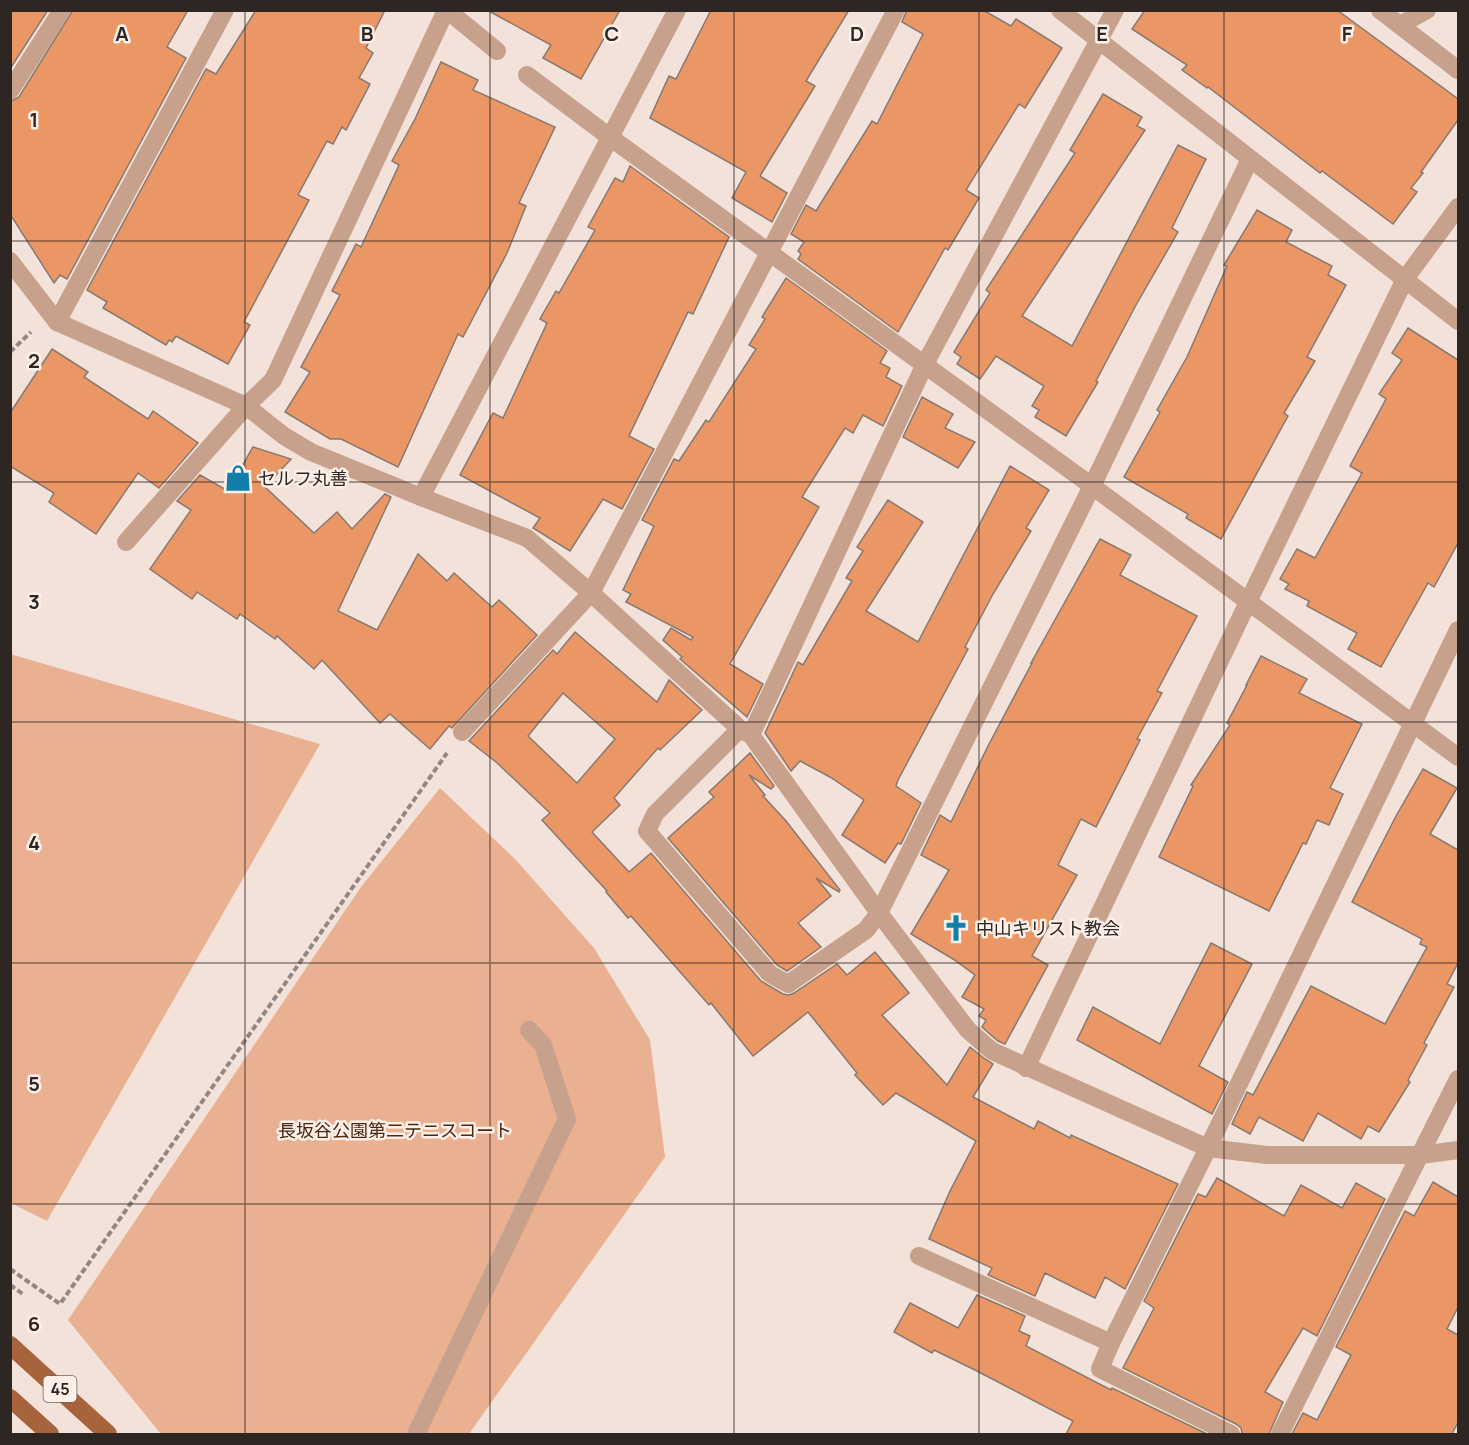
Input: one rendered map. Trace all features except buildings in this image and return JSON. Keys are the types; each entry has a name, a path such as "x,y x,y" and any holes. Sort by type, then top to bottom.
{"main road":[{"name":"45","path":"10,1345 108,1434"},
{"name":"45","path":"10,1398 50,1434"}],"street":[{"path":"11,87 62,10"},
{"path":"57,322 225,10"},
{"path":"126,542 246,406 273,380 446,10 497,51"},
{"path":"421,497 677,10"},
{"path":"462,732 591,593 896,10"},
{"path":"1060,10 1458,321"},
{"path":"1115,10 925,364 746,732 656,814 647,831 770,974 788,984 866,930 879,913 1092,486 1250,159"},
{"path":"1380,10 1458,70"},
{"path":"1400,25 1427,10"},
{"path":"527,75 1092,486 1458,757"},
{"path":"1026,1068 1405,279 1458,207"},
{"path":"10,261 57,322 246,406 284,436 311,452 527,538 746,732 968,1030 992,1051 1208,1148 1267,1155 1421,1155 1458,1150"},
{"path":"1231,1434 1100,1369 1458,630"},
{"path":"416,1434 567,1119 543,1045 529,1030"},
{"path":"1280,1434 1458,1079"},
{"path":"919,1256 1111,1343"}],"path":[{"path":"10,1269 60,1304 462,732"},
{"path":"10,1285 23,1294"}],"green space":[{"path":"10,654 320,744 47,1221 11,1203"},
{"name":"長坂谷公園第二テニスコート","path":"440,788 515,859 594,948 650,1040 665,1157 469,1434 161,1434 68,1320 361,887"}],"place":[{"name":"セルフ丸善","path":"238,478"},
{"name":"中山キリスト教会","path":"956,928"}]}
